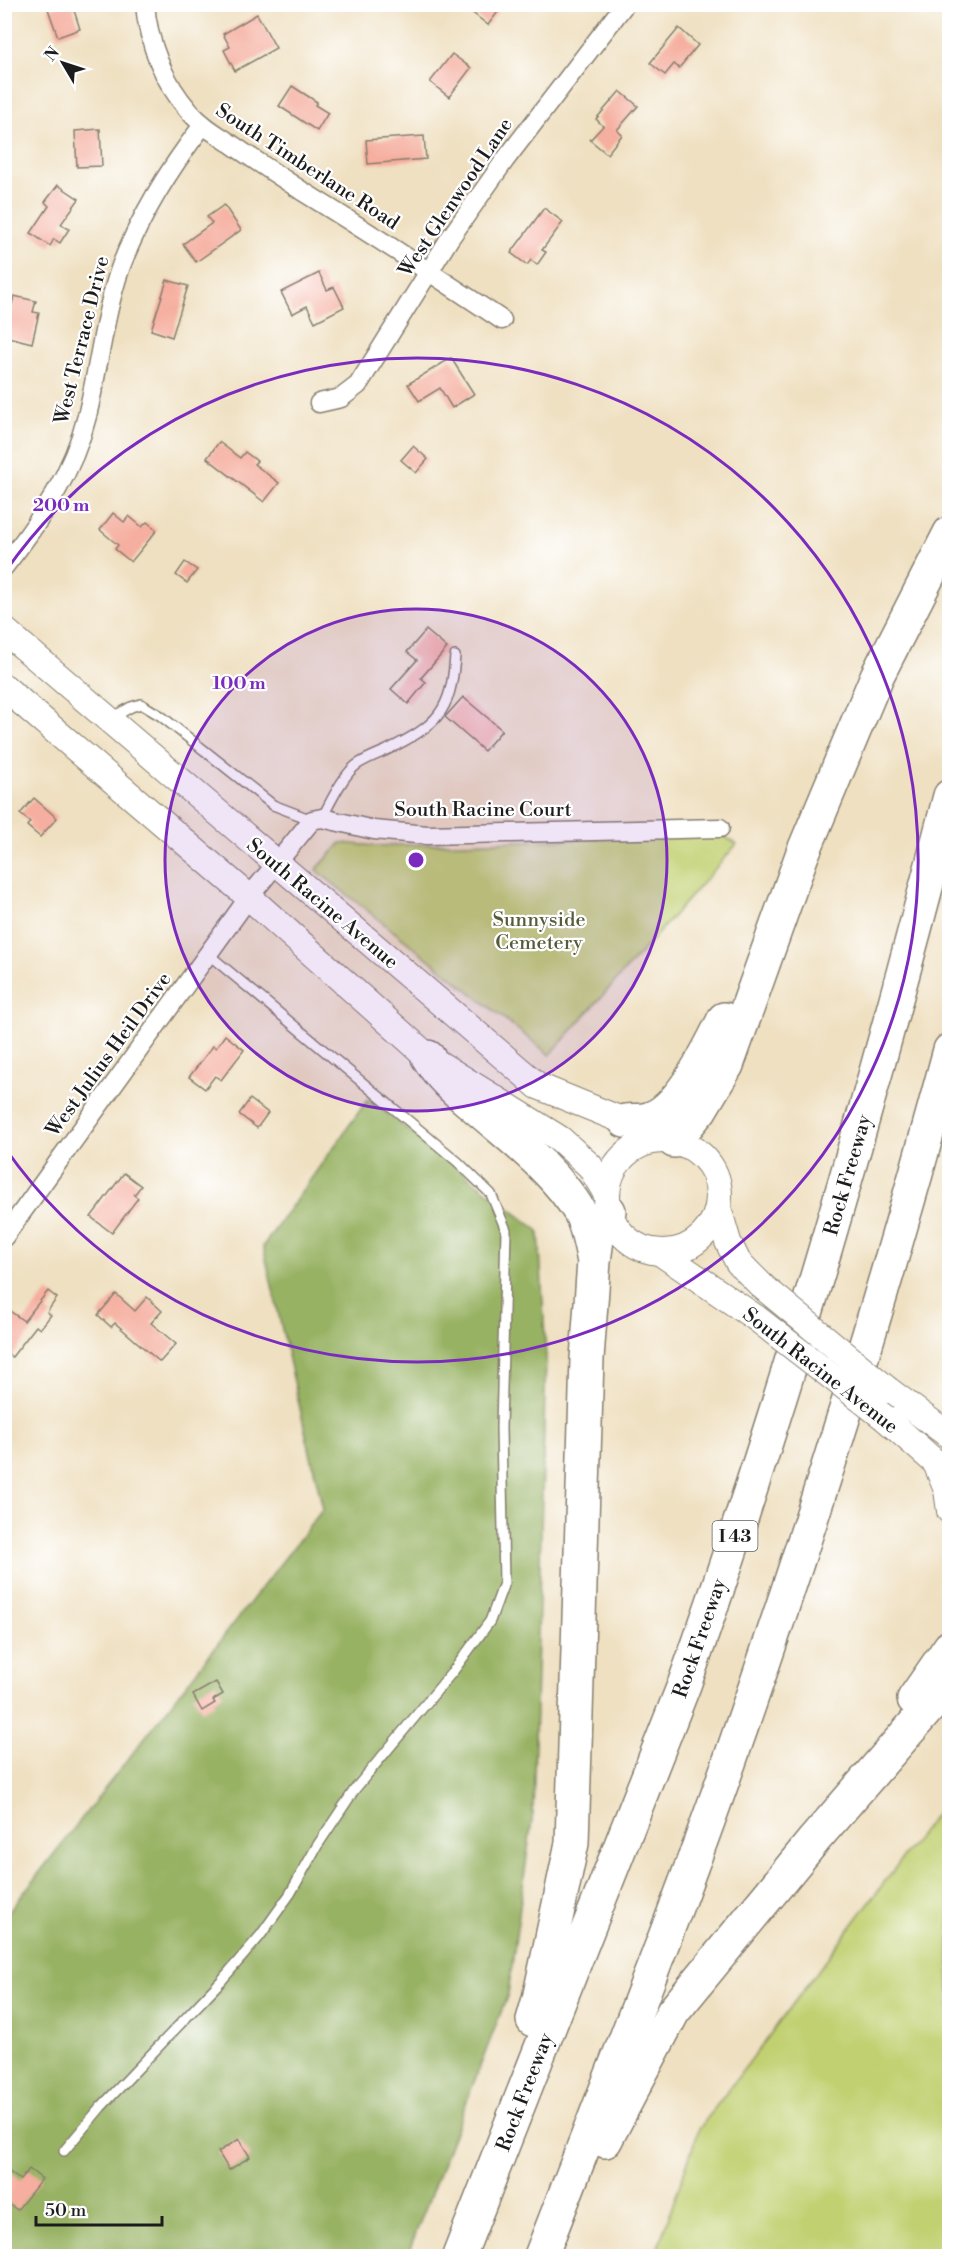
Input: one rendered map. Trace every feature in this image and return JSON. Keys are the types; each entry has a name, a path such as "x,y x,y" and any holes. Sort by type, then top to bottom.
{"highway":[{"path":"625,1121 650,1119 677,1099 709,1051 802,855 877,676 950,533"},
{"name":"Rock Freeway","path":"460,2255 684,1685 715,1597 765,1445 850,1168 950,796"},
{"path":"669,1141 700,1110 727,1065 802,855"},
{"path":"543,2256 666,1934 789,1590 847,1408 919,1165 950,1050"},
{"path":"428,1057 442,1078 530,1154 558,1182 580,1213 589,1236 594,1261"},
{"path":"460,2255 539,1999 572,1843 587,1359 594,1261 598,1232 608,1203"},
{"path":"814,1840 950,1647"},
{"path":"543,2256 672,2012 814,1840 950,1683"}],"main road":[{"name":"South Racine Avenue","path":"4,630 538,1086 669,1141"},
{"path":"4,687 249,897 428,1057 560,1139 590,1166 608,1203 616,1227 628,1240 644,1249 661,1253 680,1250 698,1240 710,1226 718,1208 719,1191 710,1166 691,1148 669,1141 650,1142 636,1147 615,1167 609,1180 608,1203"},
{"name":"South Racine Avenue","path":"718,1208 728,1242 738,1262 762,1286 888,1390 950,1436"},
{"name":"South Racine Avenue","path":"661,1253 756,1318 885,1418 936,1463 947,1490 950,1511"}],"street":[{"name":"South Timberlane Road","path":"145,4 153,47 162,70 174,91 203,125 267,169 430,271 502,320"},
{"name":"West Glenwood Lane","path":"319,403 341,398 358,385 430,271 512,151 624,4"},
{"name":"West Terrace Drive","path":"4,567 46,509 75,454 87,418 109,309 134,234 154,194 203,125"},
{"name":"South Racine Court","path":"317,819 374,830 428,836 720,828"},
{"path":"249,897 276,863 317,819"},
{"name":"West Julius Heil Drive","path":"4,1237 249,897"}],"lane":[{"path":"108,720 141,704 161,716 273,805 317,819 356,765 410,738 441,714 449,696 455,656"},
{"path":"64,2151 101,2107 261,1936 290,1894 317,1846 355,1789 454,1670 490,1621 504,1583 501,1428 506,1230 491,1194 458,1162 208,954"}],"green space":[{"name":"Sunnyside Cemetery","path":"720,834 737,844 550,1055 316,870 341,843 375,846"},
{"path":"368,1099 539,1231 546,1357 533,1813 508,1994 407,2256 5,2256 4,1918 323,1509 263,1246"},
{"path":"949,1796 949,2256 655,2256 699,2129"}],"building":[{"path":"61,4 72,4 80,29 58,37 48,9"},
{"path":"461,4 504,4 488,25"},
{"path":"257,14 276,48 235,71 224,50 230,47 223,34"},
{"path":"679,28 698,45 679,68 674,64 665,75 650,63"},
{"path":"452,54 471,68 449,97 430,82"},
{"path":"292,86 317,102 315,105 328,113 317,131 279,106"},
{"path":"620,91 638,106 617,130 622,135 607,154 590,140 603,126 596,119"},
{"path":"100,129 102,166 77,167 75,131"},
{"path":"424,136 426,159 368,164 366,140"},
{"path":"58,185 79,199 61,224 69,229 60,243 54,239 50,246 31,233 49,206 45,202"},
{"path":"224,205 241,230 196,262 183,244 212,223 207,217"},
{"path":"544,208 563,222 542,250 546,252 537,265 531,260 527,265 511,253"},
{"path":"319,273 327,290 334,287 344,307 315,322 307,306 292,314 281,292"},
{"path":"167,280 188,286 172,337 151,330"},
{"path":"14,296 36,301 33,312 39,313 32,343 4,336"},
{"path":"451,358 474,394 452,408 440,388 419,401 408,384"},
{"path":"219,442 240,458 245,452 257,461 254,464 279,483 264,502 207,458"},
{"path":"413,446 428,459 416,473 401,460"},
{"path":"113,513 124,522 129,516 142,527 147,522 157,530 131,562 115,549 118,545 100,530"},
{"path":"185,562 197,570 187,583 176,575"},
{"path":"426,630 447,648 421,678 426,682 408,704 391,689 417,660 407,652"},
{"path":"463,697 502,730 484,751 445,717"},
{"path":"34,798 57,818 40,837 27,826 30,822 20,814"},
{"path":"225,1035 244,1050 221,1080 215,1076 205,1089 189,1077 213,1046 216,1048"},
{"path":"250,1099 268,1113 257,1128 239,1114"},
{"path":"124,1173 141,1186 134,1195 138,1198 112,1233 91,1217"},
{"path":"48,1291 57,1298 47,1312 51,1315 40,1329 36,1326 12,1357 4,1351 4,1307 24,1321"},
{"path":"116,1294 135,1311 147,1297 162,1311 151,1323 176,1344 160,1362 115,1323 111,1327 98,1315"},
{"path":"216,1682 223,1694 213,1700 215,1703 202,1711 193,1695"},
{"path":"239,2139 250,2157 229,2170 218,2152"},
{"path":"4,2168 20,2180 29,2169 42,2179 17,2210 4,2200"}]}
